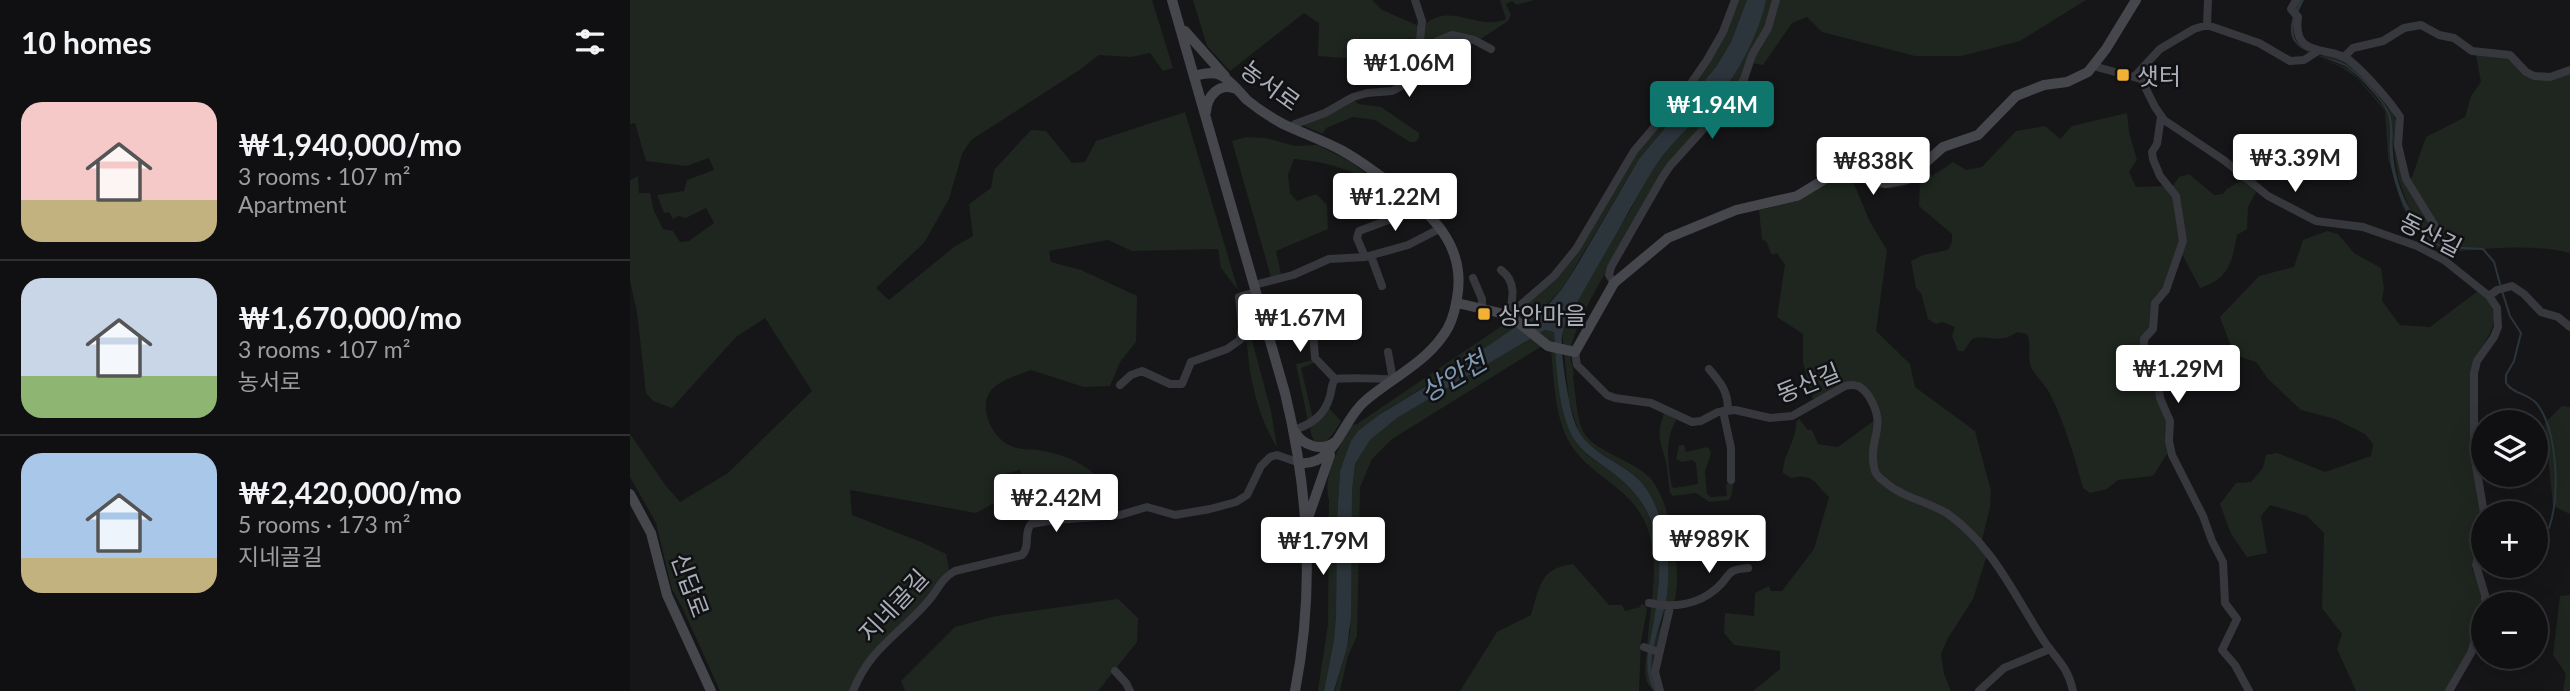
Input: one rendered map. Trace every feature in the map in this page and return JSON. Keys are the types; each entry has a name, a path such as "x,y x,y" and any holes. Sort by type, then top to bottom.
{"street":[{"path":"1172,0 1255,288 1294,430 1300,463 1307,525 1308,588 1295,691"},
{"path":"1292,128 1295,124 1325,113 1353,97 1397,90 1418,52 1422,21 1415,0"},
{"path":"1511,316 1554,276 1580,243 1634,151 1689,86 1707,60 1723,32 1735,0"},
{"path":"1614,283 1609,277 1611,267 1667,171 1725,105 1744,79 1776,0"},
{"path":"1457,303 1511,316 1548,345 1572,351 1614,283 1678,232 1735,210 1797,196 1835,173 1852,172 1885,183 1903,181 1943,147 1978,135 2016,96 2044,85 2074,79 2093,66 2136,0"},
{"path":"2207,25 2208,0"},
{"path":"2296,0 2291,7 2295,14 2298,35 2316,53 2344,57 2400,117 2398,145 2406,179 2413,195 2437,230 2432,244"},
{"path":"1176,13 1190,38 1236,89"},
{"path":"2344,57 2353,48 2382,41 2404,28 2421,24 2439,35 2457,40 2472,51 2510,55 2526,72 2534,76 2555,76 2570,70"},
{"path":"2093,66 2135,76 2160,49 2194,29 2207,25 2259,43 2290,61 2304,60 2316,53"},
{"path":"1418,52 1452,35 1474,40 1491,49"},
{"path":"1418,52 1425,58 1447,58 1456,63"},
{"name":"농서로","path":"1194,76 1217,73 1259,110 1343,151 1416,202 1441,228 1452,248 1459,275 1457,303 1448,329 1430,351 1360,405 1323,459 1300,463"},
{"name":"동산길","path":"2135,76 2143,82 2161,117 2225,161 2268,196 2323,223 2351,224 2432,244 2444,260 2490,296"},
{"path":"1207,119 1207,104 1215,92 1228,86 1236,89"},
{"path":"2161,117 2153,159 2160,176 2176,196 2183,241 2166,290 2155,303 2153,327 2144,339 2144,349 2157,373 2160,398 2170,421 2172,455 2224,565 2225,603 2237,619 2222,650 2235,665 2249,691"},
{"path":"1382,286 1357,238 1359,231 1391,219 1416,202"},
{"path":"1120,384 1142,371 1170,384 1182,384 1191,362 1227,349 1240,341 1242,327 1239,297 1255,288 1329,259 1368,256 1415,243 1441,228"},
{"path":"1501,270 1508,276 1514,292 1511,316"},
{"path":"1459,275 1471,301 1481,309"},
{"path":"1473,278 1482,299 1481,309"},
{"path":"2482,501 2474,454 2474,373 2477,360 2498,327 2497,308 2490,296 2497,290 2512,286 2539,310 2558,317 2570,327"},
{"path":"1311,308 1315,358 1335,379"},
{"path":"1448,329 1464,313 1481,309"},
{"name":"동산길","path":"1572,351 1580,368 1604,393 1612,397 1651,403 1692,422 1702,421 1726,410 1745,410 1770,418 1787,417 1796,415 1846,386 1861,386 1878,416 1873,460 1878,477 1900,494 1941,510 1977,540 2018,594 2050,649 2067,670 2073,691"},
{"path":"1335,379 1345,377 1393,380 1388,352"},
{"path":"1709,369 1725,389 1731,448 1731,480"},
{"path":"1294,430 1312,423 1321,413 1330,397 1335,379"},
{"path":"1294,430 1300,440 1319,447 1334,444"},
{"path":"1307,525 1309,512 1334,444"},
{"name":"지네골길","path":"853,691 873,654 929,600 947,575 1021,555 1026,550 1027,529 1031,524 1120,515 1147,507 1175,515 1230,505 1247,495 1261,466 1270,457 1277,455 1300,463"},
{"name":"신답로","path":"630,494 636,514 651,533 667,595 711,691"},
{"path":"1650,603 1669,607 1698,599 1717,588 1729,572 1748,568"},
{"path":"1660,691 1655,677 1658,651 1669,607"},
{"path":"1645,647 1658,651"},
{"path":"1979,691 2004,668 2050,649"},
{"path":"2449,691 2471,653"},
{"path":"1115,671 1130,691"}],"shaded area":[{"path":"630,0 1152,0 1173,68 1163,71 1150,53 1131,57 1099,55 971,140 962,154 949,199 924,243 876,288 889,300 954,247 973,236 969,204 991,188 994,170 1031,130 1046,131 1072,163 1085,162 1096,141 1185,112 1238,290 1221,268 1218,249 1132,251 1108,240 1049,251 1051,262 1081,270 1137,296 1136,342 1120,362 1110,386 1084,387 1031,370 1005,380 990,391 987,416 1000,439 1007,444 1065,457 1088,469 1105,487 1117,512 1035,521 1020,470 998,476 994,503 976,513 850,490 852,515 946,554 949,569 929,596 873,653 849,691 720,691 672,589 656,523 630,477 630,434 680,502 728,473 812,391 765,318 736,337 672,408 653,401 646,393 637,312 630,281 630,180 638,176 639,193 650,193 654,211 663,229 673,231 680,242 689,241 714,223 706,208 686,218 679,216 673,219 669,212 664,213 657,195 684,191 687,180 714,170 709,158 686,166 646,161 635,123 630,124"},
{"path":"1193,0 1372,0 1382,10 1419,26 1418,40 1408,38 1388,76 1372,74 1357,59 1318,56 1319,23 1304,13 1230,71 1207,46"},
{"path":"1500,0 1534,0 1517,5 1512,1 1506,4 1511,15 1508,21 1479,40 1464,35 1423,47 1423,26 1433,19 1454,16 1496,22 1506,19"},
{"path":"1737,0 1747,0 1731,42 1716,67 1639,159 1562,289 1533,318 1379,415 1340,471 1334,640 1324,691 1318,691 1328,624 1328,481 1333,461 1352,425 1506,323 1555,278 1628,164 1690,89"},
{"path":"1766,0 1775,0 1766,28 1747,68 1723,105 1672,163 1594,293 1570,349 1583,431 1595,444 1644,472 1651,479 1664,504 1669,521 1676,557 1676,590 1674,603 1663,630 1657,691 1650,668 1652,646 1663,620 1669,554 1660,516 1636,476 1589,445 1578,430 1569,400 1562,332 1644,182 1667,150 1718,97 1750,42"},
{"path":"1778,0 2086,0 2020,41 1961,56 1915,56 1822,32 1807,17 1792,23 1763,65 1752,63"},
{"path":"2476,55 2507,57 2528,76 2570,72 2570,253 2542,248 2512,248 2453,252 2451,255 2433,245 2439,236 2409,179 2426,137 2465,117 2471,96 2481,82"},
{"path":"2320,56 2339,58 2350,65 2392,112 2397,123 2400,163 2435,230 2433,238 2421,228 2412,215 2398,178 2388,108 2351,68"},
{"path":"2318,57 2350,69 2386,109 2395,180 2409,217 2430,242 2414,227 2402,206 2388,158 2385,111 2357,78"},
{"path":"1354,99 1358,104 1381,107 1419,133 1419,138 1410,142 1375,120 1353,117 1326,128 1323,134 1302,125"},
{"path":"2127,113 2137,160 2129,172 2136,187 2166,186 2172,192 2181,233 2171,274 2160,295 2153,300 2151,328 2143,337 2167,419 2169,451 2153,476 2118,480 2107,489 2090,493 2083,488 2055,405 2031,367 2027,334 2017,332 1999,339 1972,339 1964,351 1958,351 1952,336 1955,327 1942,322 1936,324 1928,319 1921,293 1916,288 1911,261 1923,255 1948,250 1952,234 1919,206 1920,180 1902,187 1886,188 1870,186 1852,179 1870,222 1887,250 1876,331 1910,364 1915,387 1975,431 1991,491 1982,540 1987,555 1973,599 1941,654 1944,674 1951,691 1753,691 1780,669 1780,651 1734,645 1724,633 1725,613 1754,616 1755,593 1769,586 1771,591 1782,591 1814,549 1829,497 1809,478 1791,478 1783,473 1796,422 1799,419 1808,430 1812,430 1818,444 1838,447 1875,420 1869,391 1857,381 1846,382 1813,400 1803,362 1803,334 1777,317 1785,265 1777,253 1772,255 1766,241 1762,240 1759,210 1798,201 1828,179 1852,176 1873,184 1925,169 1932,176 1953,162 1966,170 1982,167 2016,131 2045,126 2060,139 2072,126"},
{"path":"1246,137 1266,138 1295,146 1318,145 1351,162 1369,176 1367,179 1331,165 1294,159 1288,175 1290,193 1297,201 1316,194 1327,205 1328,229 1276,251 1281,274 1271,277 1232,141"},
{"path":"2189,174 2214,195 2223,194 2244,179 2256,192 2248,207 2247,229 2237,235 2227,268 2217,280 2200,288 2181,252 2172,187 2179,177"},
{"path":"2327,231 2338,234 2354,253 2381,268 2384,288 2382,301 2400,325 2430,327 2478,291 2493,310 2492,328 2472,366 2475,410 2471,410 2471,487 2480,487 2481,501 2471,501 2471,578 2475,578 2480,592 2471,592 2471,642 2468,653 2446,691 2356,691 2337,649 2342,634 2322,608 2324,533 2307,516 2270,505 2261,516 2267,553 2247,557 2231,534 2220,504 2236,483 2251,482 2263,468 2266,455 2277,453 2325,472 2371,456 2373,444 2365,434 2335,419 2301,410 2268,379 2256,362 2234,355 2220,317 2259,276 2294,267 2303,240"},
{"path":"1245,314 1271,411 1277,447 1270,436 1256,397 1247,343 1243,341"},
{"path":"1545,330 1554,332 1563,404 1576,442 1585,453 1629,487 1652,522 1659,552 1659,583 1648,652 1648,672 1654,691 1647,682 1645,672 1654,582 1651,541 1637,509 1627,497 1581,458 1565,434 1558,408 1550,341 1392,439 1372,459 1360,487 1357,636 1348,656 1340,691 1335,691 1350,633 1352,491 1355,464 1370,440 1397,418"},
{"path":"1313,360 1314,363 1301,368 1313,419 1308,421 1296,364"},
{"path":"2562,406 2570,407 2570,514 2553,506 2548,420"},
{"path":"1328,407 1341,421 1325,442 1316,443 1310,429"},
{"path":"1664,413 1676,421 1668,444 1672,487 1698,484 1696,463 1692,460 1682,462 1676,459 1679,445 1684,445 1686,452 1708,447 1711,453 1705,472 1707,494 1711,497 1727,496 1726,484 1733,484 1729,500 1709,502 1696,493 1673,496 1670,493 1660,436"},
{"path":"1573,564 1609,605 1622,605 1625,611 1640,607 1641,604 1645,605 1647,610 1641,641 1639,691 1460,691 1497,632 1531,615 1540,587 1548,574 1562,566"},
{"path":"2570,595 2570,691 2563,691 2566,674 2553,655 2560,596"},
{"path":"1118,599 1138,618 1137,642 1098,691 905,691 901,681 955,627 996,616"}],"water":[{"name":"상안천","path":"1747,0 1766,0 1753,39 1740,65 1716,99 1669,148 1652,171 1567,321 1562,338 1567,389 1578,430 1591,446 1640,480 1661,521 1667,548 1668,575 1665,607 1652,654 1651,666 1657,691 1654,691 1650,681 1647,662 1659,572 1659,552 1652,523 1631,490 1576,442 1565,419 1559,389 1554,332 1545,330 1397,418 1370,440 1355,464 1352,491 1351,617 1347,647 1334,691 1324,691 1336,615 1340,471 1351,441 1358,431 1379,415 1454,369 1548,305 1579,262 1639,159 1716,67 1731,42"},
{"path":"2300,0 2304,0 2295,20 2294,35 2297,42 2311,52 2348,66 2368,84 2385,105 2392,122 2393,152 2402,193 2415,218 2444,248 2422,234 2406,210 2395,182 2389,119 2382,104 2345,66 2308,51 2299,46 2293,39 2293,17"}],"waterway":[{"path":"2443,247 2483,249 2494,262 2500,284"},
{"path":"2502,291 2510,316 2521,333 2514,361 2506,375 2506,383 2537,404 2544,416 2553,447 2556,482 2549,528"}],"place":[{"name":"샛터","path":"2123,75"},
{"name":"상안마을","path":"1484,314"}]}
